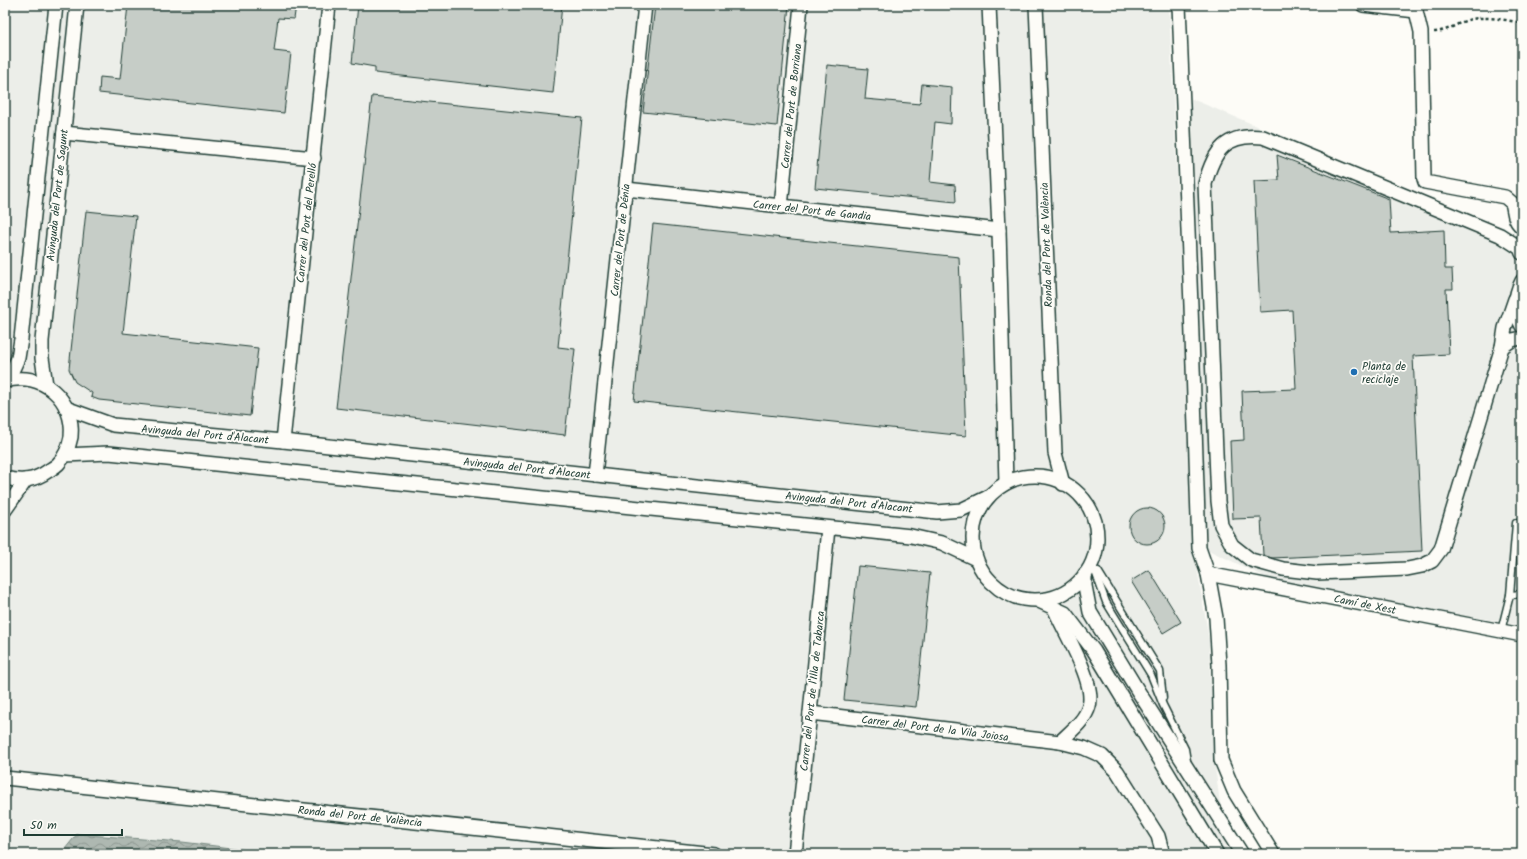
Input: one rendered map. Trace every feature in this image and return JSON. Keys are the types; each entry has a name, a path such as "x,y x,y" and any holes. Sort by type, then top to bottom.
{"street":[{"name":"Avinguda del Port de Sagunt","path":"6,381 18,358 21,339 56,5"},
{"name":"Avinguda del Port de Sagunt","path":"46,385 42,358 42,341 77,5"},
{"name":"Carrer del Port del Perelló","path":"283,441 330,5"},
{"name":"Carrer del Port de Dénia","path":"595,475 645,5"},
{"name":"Carrer del Port de Borriana","path":"781,207 801,5"},
{"path":"989,5 999,230 1006,483"},
{"name":"Ronda del Port de València","path":"1036,5 1055,453 1063,484"},
{"path":"1179,5 1199,548 1208,574 1216,618 1219,665 1221,760 1234,791 1272,854"},
{"path":"1363,5 1416,8 1421,32 1425,182 1505,197 1512,203 1515,219 1522,227"},
{"path":"64,133 314,158"},
{"path":"1522,253 1520,248 1500,235 1263,137 1249,136 1237,138 1219,150 1210,164 1205,184 1218,501 1221,525 1232,545 1251,560 1283,569 1317,573 1407,569 1422,566 1432,561 1441,548 1502,347 1505,328 1522,281"},
{"name":"Carrer del Port de Gandia","path":"626,189 999,230"},
{"path":"1500,235 1522,240"},
{"path":"1515,299 1517,317 1522,326"},
{"path":"1502,347 1512,340 1522,338"},
{"path":"5,478 16,481 39,478 58,465 70,444 72,428 70,416 63,401 46,385 29,379 14,378 6,381"},
{"name":"Avinguda del Port d'Alacant","path":"66,408 113,425 283,441 937,512 961,510 988,497"},
{"path":"65,455 109,453 910,536 942,543 976,558"},
{"path":"1031,476 1055,479 1063,484 1078,493 1091,511 1096,524 1097,545 1092,563 1081,580 1069,590 1058,596 1039,600 1022,599 995,586 979,567 973,546 973,532 980,507 988,497 1006,483 1031,476"},
{"path":"5,510 26,480"},
{"name":"Carrer del Port de l'Illa de Tabarca","path":"794,854 810,713 828,528"},
{"path":"1085,574 1085,586 1090,612 1138,691 1242,854"},
{"name":"Camí de Xest","path":"1208,574 1522,635"},
{"path":"1039,600 1064,613 1094,651 1217,854"},
{"path":"1054,608 1083,669 1090,694 1089,706 1082,720 1060,742"},
{"name":"Carrer del Port de la Vila Joiosa","path":"810,713 1060,742 1084,748 1102,756 1117,771 1158,836 1163,854"},
{"name":"Ronda del Port de València","path":"5,778 714,854"}],"lane":[{"path":"1502,631 1510,595 1516,523"},
{"path":"1092,563 1160,671 1163,705"},
{"path":"1092,563 1106,602 1152,675 1163,705 1185,749 1189,771"},
{"path":"1510,595 1522,594"}],"path":[{"path":"1421,32 1443,32 1471,19 1492,18 1522,23"}],"shaded area":[{"path":"5,5 1169,5 1194,550 1209,639 1214,759 1227,854 5,854"},
{"path":"1187,97 1522,236 1522,626 1272,580 1206,549"}],"water":[{"path":"77,834 182,842 282,854 61,854"}],"building":[{"path":"128,5 296,5 294,19 278,18 274,51 291,53 284,113 99,93 100,77 120,79"},
{"path":"358,5 562,5 553,93 375,73 375,67 352,63"},
{"path":"655,5 789,5 777,126 643,112"},
{"path":"827,65 868,69 865,99 920,104 922,84 952,87 951,124 935,122 930,182 955,185 956,202 815,188"},
{"path":"372,96 582,118 558,347 575,349 565,435 336,408"},
{"name":"Planta de reciclaje","path":"1277,155 1389,199 1391,233 1444,230 1445,269 1452,269 1453,289 1446,289 1449,354 1413,356 1422,551 1272,558 1263,555 1261,518 1233,519 1230,441 1244,440 1242,391 1296,389 1292,310 1260,312 1254,181 1279,180"},
{"path":"86,211 136,216 123,333 258,348 250,416 99,400 91,397 92,393 75,382 69,369"},
{"path":"653,224 959,257 966,436 634,401"},
{"path":"1151,508 1160,513 1164,519 1164,533 1160,539 1151,544 1143,544 1134,539 1130,533 1129,522 1134,513 1140,509"},
{"path":"858,566 930,573 916,707 844,700"},
{"path":"1149,570 1181,622 1163,633 1131,581"}],"place":[{"name":"Planta de reciclaje","path":"1354,372"}]}
